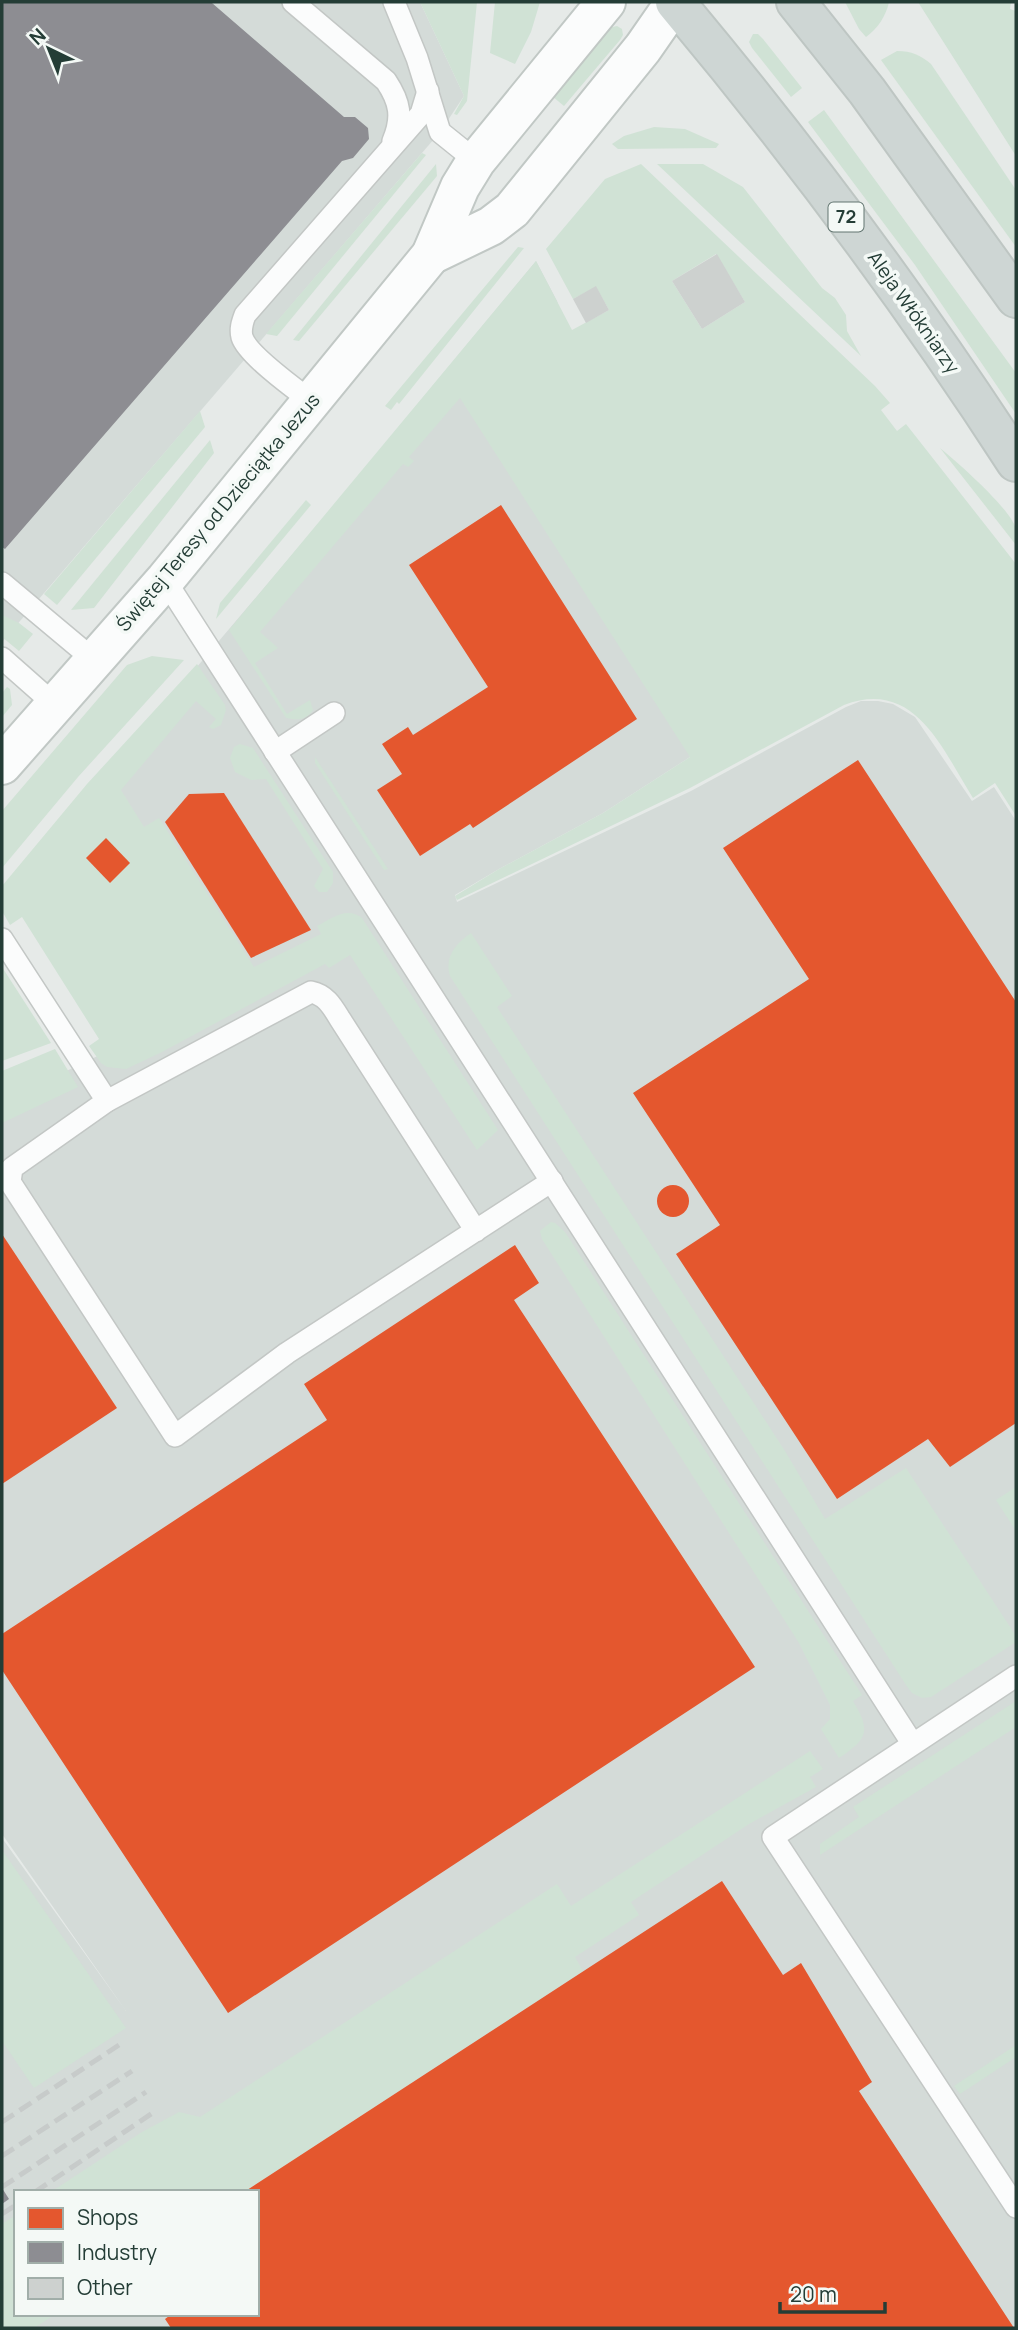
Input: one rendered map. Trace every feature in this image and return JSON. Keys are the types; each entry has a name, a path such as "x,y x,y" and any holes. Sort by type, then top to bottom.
{"main road":[{"name":"Aleja Włókniarzy","path":"675,2 786,138 869,248 1016,462"},
{"path":"796,2 875,102 1016,298"}],"street":[{"name":"Świętej Teresy od Dzieciątka Jezus","path":"2,765 165,580 431,256 460,187 462,150 606,2"},
{"name":"Świętej Teresy od Dzieciątka Jezus","path":"431,256 491,226 512,210 643,48 675,2"}],"lane":[{"path":"293,2 386,81 396,96 400,114 397,133 389,149"},
{"path":"394,2 428,91 440,132 462,150"},
{"path":"311,401 244,343 241,334 245,316 421,114 428,91"},
{"path":"165,580 912,1743"},
{"path":"2,583 94,660"},
{"path":"2,659 54,704"},
{"path":"275,752 334,713"},
{"path":"2,939 107,1101"},
{"path":"477,1230 340,1018 326,998 311,992 107,1101 12,1168 10,1182 175,1436 287,1353 477,1230 552,1181"},
{"path":"1016,1676 773,1836 1016,2207"}],"shaded area":[{"path":"2,2 420,2 464,96 440,132 2,642"},
{"path":"536,261 557,301 690,757 603,813 455,895 457,902 691,791 861,701 893,704 915,717 972,801 994,787 1016,821 1016,2328 20,2328 38,2316 259,2316 259,2190 14,2190 14,2247 2,2255 2,1838 126,2011 2,1834 2,1102 108,1051 7,891 330,510"}],"green space":[{"path":"420,2 477,2 467,101 457,115 454,114 464,96"},
{"path":"495,2 540,2 531,32 515,64 490,53"},
{"path":"845,2 889,2 881,21 866,37"},
{"path":"918,2 1011,2 1010,9 1016,11 1016,156"},
{"path":"617,26 622,29 620,40 564,106 552,96 608,28"},
{"path":"753,34 758,34 763,39 802,88 791,97 752,48 749,42"},
{"path":"897,51 916,54 931,64 1016,190 1016,247 881,60"},
{"path":"824,110 1016,373 1016,414 915,265 808,122"},
{"path":"654,127 685,129 719,144 716,148 618,149 612,144 624,136"},
{"path":"422,153 426,155 277,336 266,334"},
{"path":"436,164 437,176 299,341 293,340"},
{"path":"641,164 875,386 890,403 881,410 897,431 906,424 1016,564 1016,816 995,783 973,798 937,740 924,723 908,710 890,701 869,699 844,705 690,788 457,900 455,896 603,813 690,757 460,398 409,457 414,461 408,467 403,464 260,632 278,648 255,663 287,714 310,700 313,710 310,714 301,719 286,718 229,630 536,261 572,330 609,310 596,287 573,299 546,249 605,179","holes":["716,254 745,302 702,329 672,281"]},
{"path":"657,164 703,164 743,187 822,288 835,298 846,315 847,331 861,356"},
{"path":"518,247 524,248 399,404 397,402 391,410 385,406"},
{"path":"200,411 205,427 57,605 44,594"},
{"path":"210,440 214,453 94,608 71,610"},
{"path":"940,448 982,486 1012,520 1016,529 1016,545"},
{"path":"306,500 311,505 216,619 220,603"},
{"path":"2,615 33,634 19,651 2,637"},
{"path":"152,656 184,660 78,777 2,868 2,811 127,665"},
{"path":"197,664 225,705 221,725 213,729 209,727 216,719 196,701 121,790 144,827 159,818 254,967 321,934 317,926 334,917 351,913 362,918 498,1130 477,1150 350,955 329,968 325,964 126,1069 107,1067 101,1063 89,1046 99,1039 22,917 10,925 2,911 2,886 87,784"},
{"path":"7,687 10,689 12,705 2,717 2,693"},
{"path":"240,744 253,748 333,872 333,883 327,892 319,892 314,886 323,869 266,779 251,780 235,772 230,758 234,747"},
{"path":"315,757 388,869 384,870 315,763"},
{"path":"471,933 512,996 497,1007 785,1451 825,1519 906,1468 1016,1636 1016,1642 931,1697 922,1698 912,1693 450,976 450,957 461,941"},
{"path":"2,967 51,1043 2,1061"},
{"path":"55,1049 78,1087 2,1123 2,1071"},
{"path":"551,1222 565,1232 862,1695 853,1701 862,1720 864,1734 856,1745 839,1758 821,1729 830,1719 830,1705 799,1643 542,1239 540,1231"},
{"path":"1016,1487 1016,1531 996,1500"},
{"path":"1016,1701 1016,1727 820,1855 820,1844 859,1817 853,1807"},
{"path":"810,1751 823,1769 810,1777 816,1787 749,1824 631,1902 639,1915 575,1957 583,1971 247,2190 54,2190 142,2132 179,2112 200,2117 557,1884 571,1906"},
{"path":"2,1850 126,2028 34,2088 2,2041"},
{"path":"1016,2045 1016,2057 960,2094 954,2086"},
{"path":"14,2216 14,2316 53,2316 34,2328 2,2328 2,2224"}],"building: Shops":[{"path":"501,505 637,719 473,828 470,824 420,856 377,790 402,774 382,744 408,727 413,735 488,687 409,565"},
{"path":"858,760 1016,1002 1016,1423 950,1467 928,1439 837,1499 676,1254 720,1225 633,1093 809,979 723,848"},
{"path":"224,793 311,930 251,958 165,822 189,794"},
{"path":"106,838 130,863 110,883 86,858"},
{"path":"673,1185 685,1189 689,1201 685,1213 673,1217 661,1213 657,1201 661,1189"},
{"path":"2,1234 117,1408 2,1484"},
{"path":"515,1245 539,1283 514,1300 755,1667 228,2013 2,1670 2,1634 327,1420 304,1384"},
{"path":"722,1881 783,1975 801,1963 872,2082 859,2091 1014,2328 171,2328 165,2319 169,2316 259,2316 259,2190 247,2190"}],"building: Industry":[{"path":"2,2 213,2 344,117 355,117 368,128 369,139 353,158 342,161 5,549 2,547"},
{"path":"2,2188 9,2199 2,2204"}],"building: Other":[{"path":"717,254 745,302 702,329 672,281"},
{"path":"596,286 609,310 586,323 573,299"}],"railway":[{"path":"2,2122 119,2045"},
{"path":"2,2156 132,2071"},
{"path":"2,2187 146,2092"},
{"path":"38,2190 157,2110"},
{"path":"2,2214 14,2206"}]}
